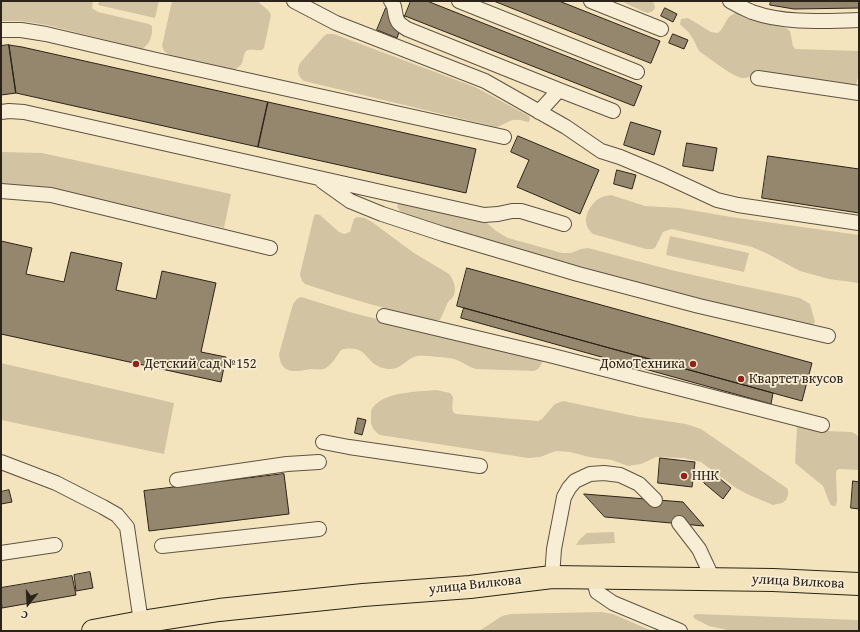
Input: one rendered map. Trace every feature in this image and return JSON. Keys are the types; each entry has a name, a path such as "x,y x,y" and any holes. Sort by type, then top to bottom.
{"main road":[{"name":"улица Вилкова","path":"93,631 219,610 363,595 470,587 552,577 773,580 859,584"}],"lane":[{"path":"294,1 336,22 485,81 566,127 601,151 663,175 717,200 738,205 859,223"},
{"path":"391,1 394,5 395,17 399,23 407,29 613,111"},
{"path":"458,1 637,72"},
{"path":"591,1 660,29"},
{"path":"730,1 752,12 768,17 792,21 859,20"},
{"path":"1,30 21,30 46,34 152,60 504,137"},
{"path":"758,78 859,93"},
{"path":"539,112 559,90"},
{"path":"1,112 24,112 484,215 512,211 521,212 564,224"},
{"path":"316,177 350,201 388,216 443,234 578,274 699,306 828,336"},
{"path":"1,191 51,195 270,248"},
{"path":"384,316 553,356 822,425"},
{"path":"324,442 480,466"},
{"path":"1,462 56,483 117,515 127,527 141,622"},
{"path":"177,480 287,464 319,462"},
{"path":"552,577 554,549 564,497 574,481 590,474 604,473 620,475 638,484 655,500"},
{"path":"679,523 699,549 713,579"},
{"path":"162,546 319,529"},
{"path":"1,553 55,545"},
{"path":"593,577 597,592 613,603 680,631"}],"shaded area":[{"path":"1,1 93,1 92,8 98,12 149,24 152,26 152,33 149,42 142,49 47,25 21,21 1,21"},
{"path":"99,1 159,1 155,18 98,5"},
{"path":"172,1 257,1 268,10 271,15 264,48 262,50 248,50 244,54 241,65 233,70 170,56 164,51 162,46"},
{"path":"621,1 651,1 654,3 655,8 653,11 648,13"},
{"path":"736,13 749,19 786,28 790,31 795,49 859,51 857,83 855,87 755,74 746,78 739,77 727,71 699,51 690,34 680,24 681,19 688,18 711,32 718,33 721,31 732,14"},
{"path":"327,34 334,34 475,87 529,116 529,122 512,120 496,127 304,81 298,73 300,63"},
{"path":"1,152 42,153 231,194 224,228 55,189 1,184"},
{"path":"611,195 645,206 679,208 859,235 859,283 829,279 800,271 752,247 671,229 663,232 655,248 652,249 646,249 593,234 588,228 586,222 587,213 598,199"},
{"path":"401,203 481,220 508,238 562,253 571,253 588,248 671,270 800,298 810,304 815,322 812,325 700,300 580,268 410,216 401,212 397,207 398,204"},
{"path":"316,214 320,215 339,232 344,234 350,232 354,219 357,217 365,218 414,253 449,274 454,284 455,292 453,297 448,302 440,320 432,320 384,308 305,284 302,281 300,274 314,216"},
{"path":"670,236 749,253 744,272 666,255"},
{"path":"301,297 353,313 540,360 542,363 538,369 534,371 476,369 454,359 417,356 394,369 389,369 377,366 361,352 356,349 350,349 341,350 336,358 327,368 324,369 294,371 286,369 280,361 279,354 293,304"},
{"path":"1,363 174,403 164,454 1,420"},
{"path":"436,390 450,393 453,397 452,409 456,414 538,421 542,419 555,404 563,401 639,417 686,424 701,429 788,489 788,495 786,500 782,503 773,505 736,488 701,462 684,458 656,457 641,464 628,466 612,460 589,457 570,452 556,451 540,457 528,458 380,435 373,428 371,423 371,411 376,404 382,400 391,396 410,392"},
{"path":"800,425 825,431 852,432 859,438 859,470 837,470 837,501 835,506 830,504 823,486 795,463 797,426"},
{"path":"614,532 615,543 576,545 587,533"},
{"path":"601,612 613,614 652,631 479,631 502,616 511,614"},
{"path":"696,614 859,620 859,631 732,631 709,626 695,619 693,616"}],"building":[{"path":"411,1 427,1 642,86 634,106 405,16"},
{"path":"494,1 559,1 660,41 651,63"},
{"path":"771,1 859,1 859,8 794,9 770,5"},
{"path":"386,8 405,16 397,38 377,30"},
{"path":"665,8 677,14 673,22 661,16"},
{"path":"673,34 688,40 684,49 669,43"},
{"path":"9,45 16,93 1,95 1,46"},
{"path":"9,45 268,102 258,147 16,93"},
{"path":"268,102 476,149 466,193 258,147"},
{"path":"631,122 661,131 654,155 624,145"},
{"path":"518,136 599,170 580,214 517,187 529,160 511,152"},
{"path":"687,143 717,148 713,171 683,166"},
{"path":"768,156 859,169 859,213 762,198"},
{"path":"617,170 636,175 632,189 614,184"},
{"path":"1,241 32,248 26,274 64,282 71,252 122,263 116,290 156,299 162,271 216,283 201,352 226,357 221,382 1,334"},
{"path":"467,268 812,363 802,401 457,306"},
{"path":"464,308 773,393 771,404 461,318"},
{"path":"358,418 366,420 362,435 355,433"},
{"path":"660,458 695,462 692,487 658,483"},
{"path":"712,472 731,488 723,499 704,483"},
{"path":"284,474 289,514 149,531 144,491"},
{"path":"853,481 859,482 859,509 851,508"},
{"path":"9,490 12,502 1,504 1,492"},
{"path":"584,494 683,502 704,526 605,517"},
{"path":"90,572 93,588 76,591 74,575"},
{"path":"72,576 76,595 2,608 1,588"}],"place":[{"name":"Детский сад №152","path":"136,364"},
{"name":"ДомоТехника","path":"693,364"},
{"name":"Квартет вкусов","path":"741,379"},
{"name":"ННК","path":"684,476"}]}
